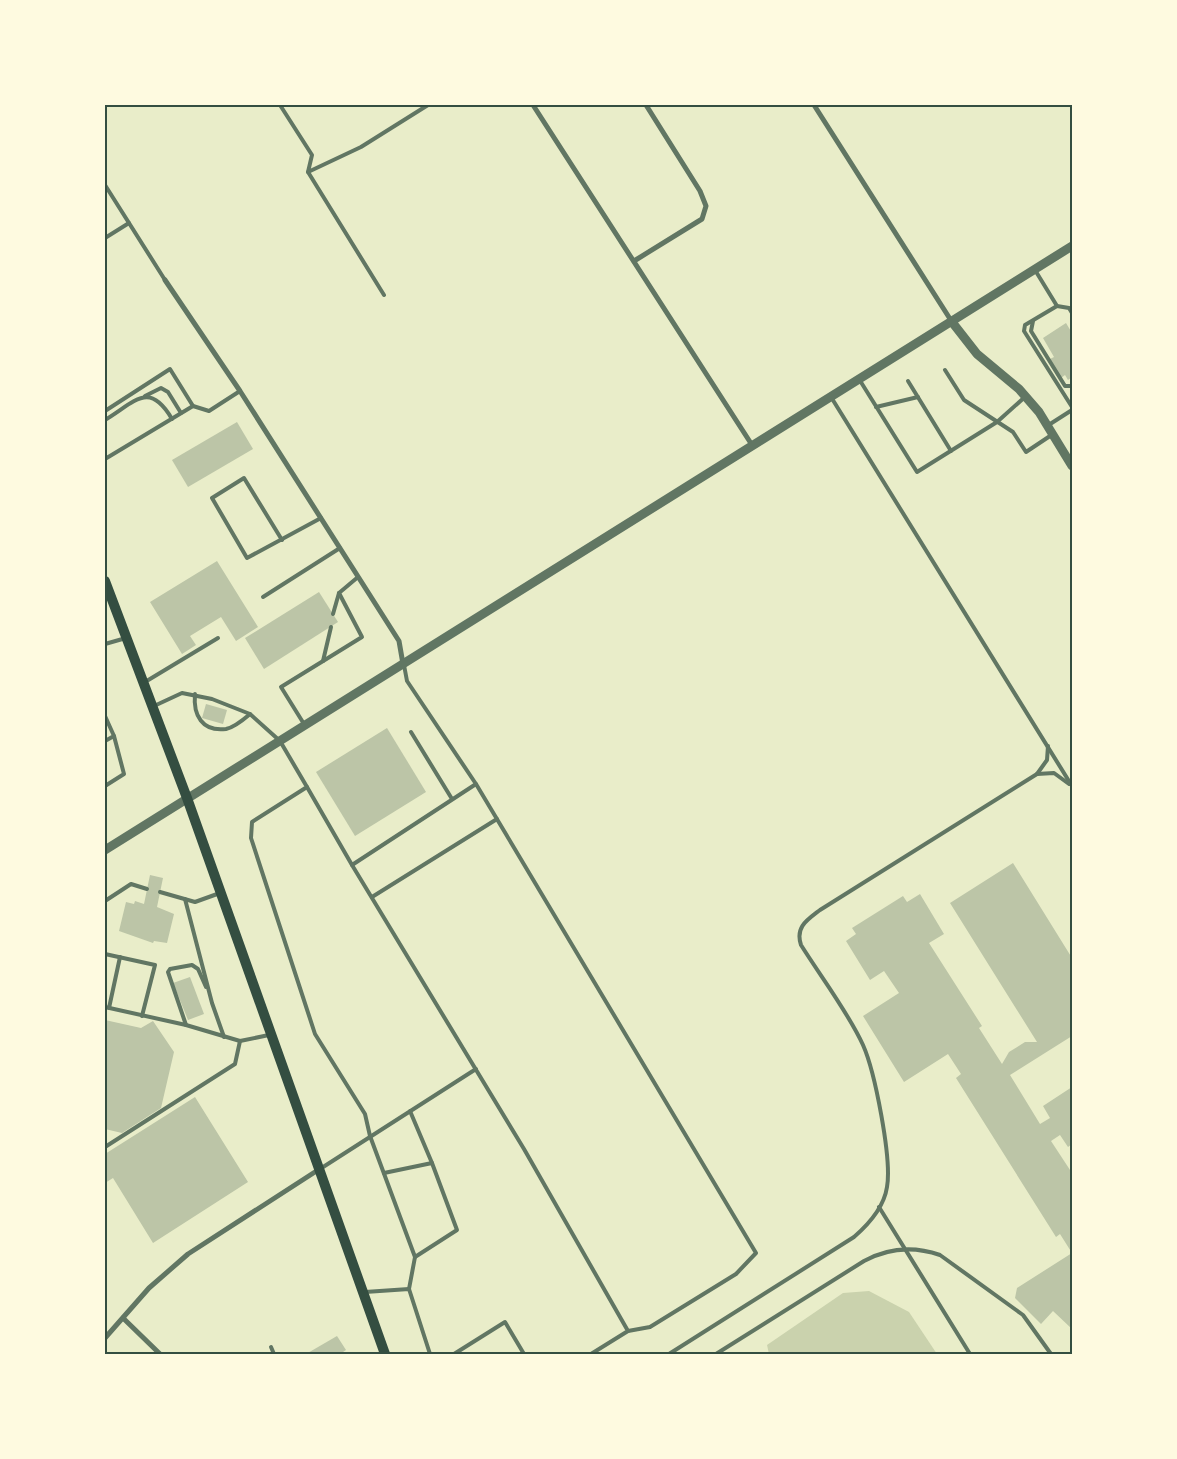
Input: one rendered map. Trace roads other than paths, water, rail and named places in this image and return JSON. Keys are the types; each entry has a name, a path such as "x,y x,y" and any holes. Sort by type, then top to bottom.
{"main road":[{"path":"105,581 154,706 318,1170 386,1354"}],"street":[{"path":"534,105 752,445"},
{"path":"634,261 702,219 706,206 700,191 646,105"},
{"path":"814,105 952,322 977,354 1026,396 1070,460"},
{"path":"105,850 1072,246"},
{"path":"165,280 240,392 399,642 403,664"},
{"path":"105,1338 149,1288 188,1254 318,1170"},
{"path":"123,1318 160,1354"}],"lane":[{"path":"280,105 312,155 308,172 384,295"},
{"path":"308,172 361,146 428,105"},
{"path":"105,185 165,280"},
{"path":"105,238 129,223"},
{"path":"1034,270 1057,306"},
{"path":"1047,426 1072,409 1024,331 1025,325 1057,306 1069,308 1072,313"},
{"path":"1033,321 1031,331 1065,386 1072,386"},
{"path":"105,411 170,369 193,406 209,411 240,392"},
{"path":"945,370 964,400 1013,432 1026,452 1052,434"},
{"path":"859,379 917,472 997,422 1026,396"},
{"path":"908,380 951,452"},
{"path":"105,420 161,388 168,392 181,413"},
{"path":"143,397 153,397 162,403 172,419"},
{"path":"831,397 1072,786"},
{"path":"876,407 918,397"},
{"path":"105,459 193,406"},
{"path":"282,540 244,478 212,498 247,558 282,540 320,518"},
{"path":"263,597 340,548"},
{"path":"333,614 339,593 358,577"},
{"path":"306,726 282,687 362,637 339,593"},
{"path":"323,661 331,627"},
{"path":"105,644 128,638"},
{"path":"145,682 218,638"},
{"path":"403,664 407,681 476,784 756,1253 736,1274 650,1327 628,1331 591,1354"},
{"path":"154,706 182,693 195,694 250,714 280,742 476,1069 628,1331"},
{"path":"195,694 196,715 201,722 212,727 226,729 238,724 250,714"},
{"path":"105,716 114,736 124,774 105,786"},
{"path":"411,732 452,799"},
{"path":"105,741 114,736"},
{"path":"669,1354 854,1237 866,1227 879,1207 887,1188 887,1156 872,1072 860,1039 801,946 799,933 801,926 820,910 1037,774 1047,760 1048,746"},
{"path":"1037,774 1054,773 1072,786"},
{"path":"352,865 476,784"},
{"path":"307,787 252,822 251,838 315,1034 365,1114 370,1136 415,1257 409,1289 430,1354"},
{"path":"372,897 497,819"},
{"path":"105,901 132,884 147,889"},
{"path":"160,892 196,902 220,892"},
{"path":"185,899 212,1003"},
{"path":"105,954 155,965 142,1016"},
{"path":"120,957 107,1007 186,1025 240,1041 270,1035"},
{"path":"186,1025 167,975 170,969 192,965 198,969 224,1037"},
{"path":"105,1147 235,1064 240,1041"},
{"path":"318,1170 476,1069"},
{"path":"410,1111 432,1162 457,1230 415,1257"},
{"path":"384,1173 432,1162"},
{"path":"879,1207 970,1354"},
{"path":"716,1354 864,1260 886,1251 904,1250 927,1250 940,1254 1023,1315 1051,1354"},
{"path":"362,1292 409,1289"},
{"path":"454,1354 505,1322 524,1354"},
{"path":"271,1347 274,1354"}]}
